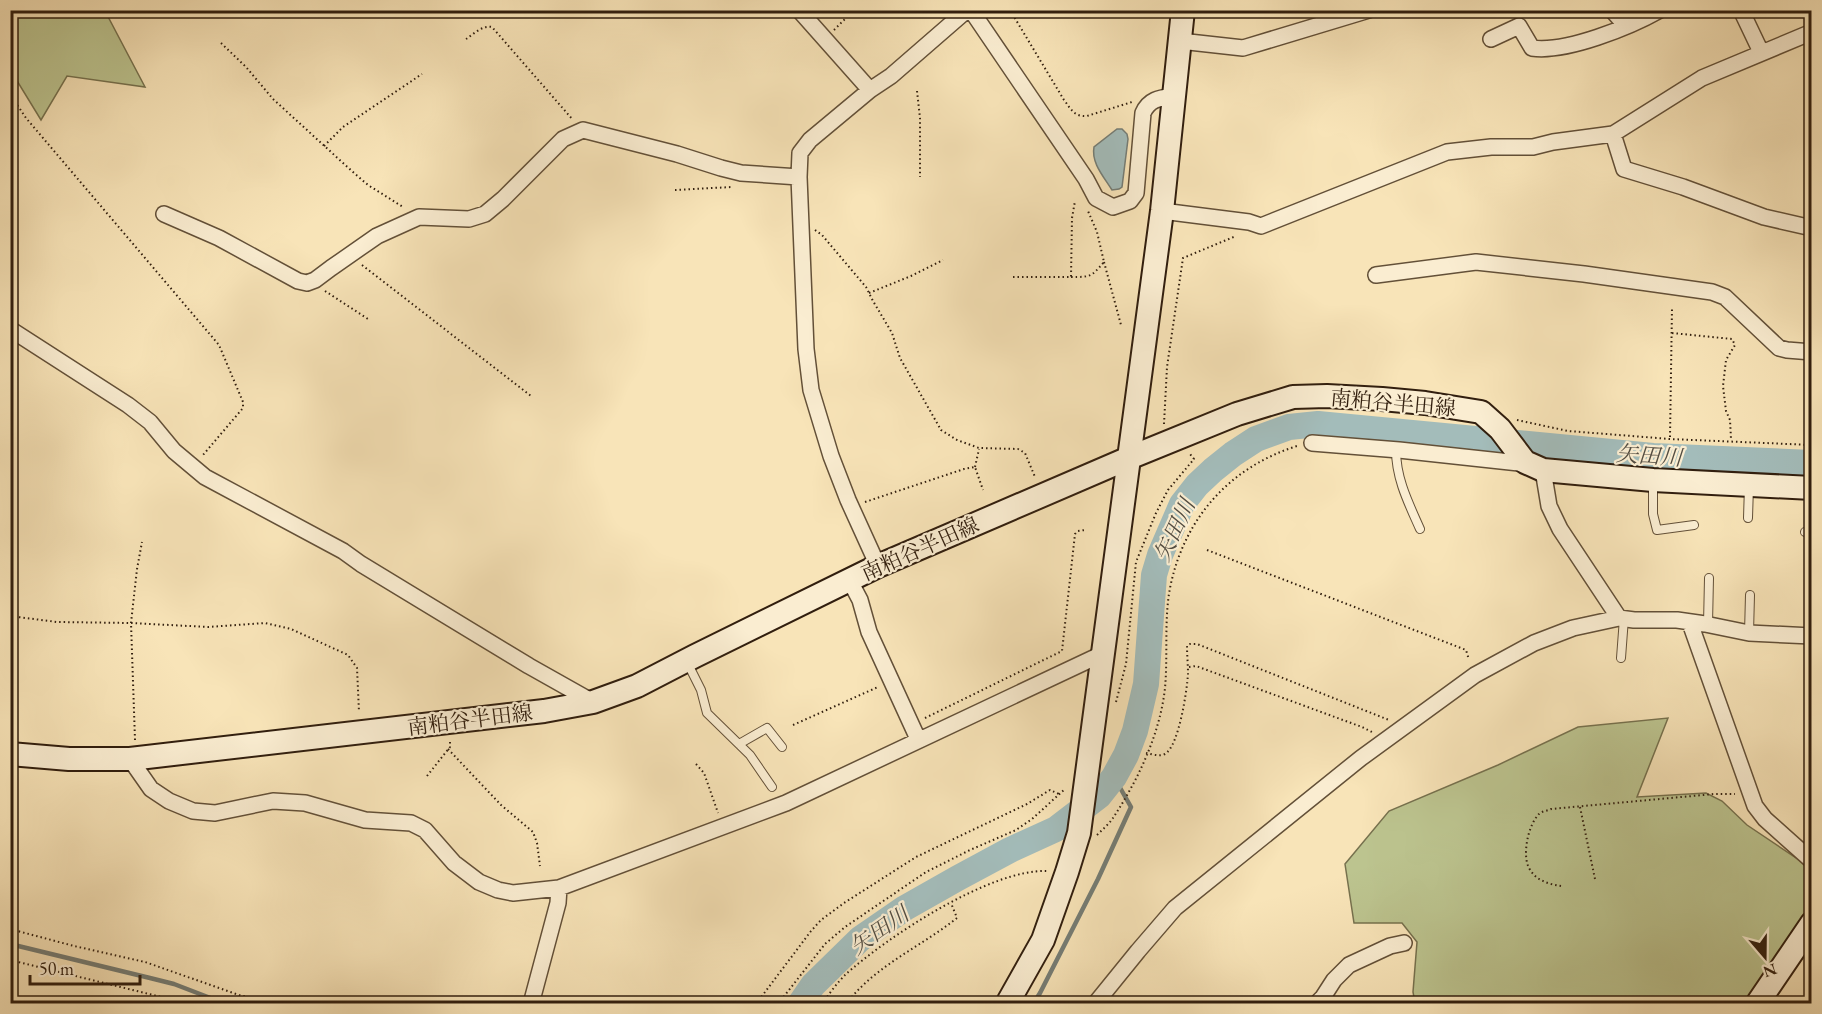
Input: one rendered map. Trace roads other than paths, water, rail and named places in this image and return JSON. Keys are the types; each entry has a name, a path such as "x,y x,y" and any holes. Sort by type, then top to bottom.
{"main road":[{"path":"1007,1004 1042,940 1078,839 1162,211 1183,10"},
{"name":"南粕谷半田線","path":"10,754 69,759 133,758 544,711 593,702 638,686 878,566 1168,442 1237,414 1293,397 1327,396 1425,403 1481,412 1534,466"},
{"path":"1534,466 1653,480 1812,488"},
{"path":"1757,1004 1812,923"}],"street":[{"path":"799,10 870,90"},
{"path":"878,566 831,456 811,390 806,349 800,153 810,140 969,10 1086,179 1096,198 1113,207 1130,201 1136,193 1143,113 1149,103 1155,99 1174,96"},
{"path":"1180,41 1243,48 1369,10"},
{"path":"1612,10 1626,26"},
{"path":"1491,39 1519,26 1532,48 1571,45 1626,26 1660,10"},
{"path":"1741,10 1761,52"},
{"path":"1162,211 1249,222 1261,226 1447,152 1491,147 1533,147 1613,134 1702,78 1812,32"},
{"path":"164,214 219,238 298,281 307,283 315,280 377,236 415,219 427,217 469,219 484,214 503,199 563,139 584,130 741,173 799,177"},
{"path":"1613,134 1624,169 1764,216 1812,228"},
{"path":"1376,275 1476,262 1712,292 1725,297 1779,348 1812,352"},
{"path":"10,330 67,364 128,405 150,422 174,451 205,477 343,551 529,666 593,702"},
{"path":"1312,443 1534,466 1560,530 1622,618"},
{"path":"850,581 860,600 868,632 918,740"},
{"path":"1095,1004 1175,908 1383,742 1475,675 1534,643 1573,628 1622,618 1677,620 1749,633 1812,636"},
{"path":"1690,623 1755,806 1765,819 1810,858"},
{"path":"133,758 151,789 169,801 193,811 215,813 273,801 295,802 365,820 411,823 425,830 454,862 479,882 498,890 513,892 559,888 786,803 1102,654"},
{"path":"531,1004 558,903 559,888"},
{"path":"1316,1004 1349,965 1390,946 1404,943"}],"lane":[{"path":"1396,450 1396,465 1401,485 1420,529"},
{"path":"1653,480 1653,514 1657,530 1694,525"},
{"path":"1748,518 1749,485"},
{"path":"1708,624 1710,578"},
{"path":"1749,633 1750,595"},
{"path":"1621,658 1622,618"},
{"path":"686,661 701,690 707,713 750,755 772,787"},
{"path":"765,719 767,728 782,747"},
{"path":"739,744 767,728"}],"water":[{"path":"1117,129 1122,129 1128,139 1122,187 1112,190 1096,164 1094,147"}],"waterway":[{"name":"矢田川","path":"800,1004 813,985 860,939 905,908 958,878 1056,829 1099,796 1114,777 1135,731 1146,684 1154,575 1182,504 1213,470 1256,439 1289,427 1318,424 1653,456 1812,463"},
{"path":"1033,1004 1098,879 1131,807 1114,777"},
{"path":"10,944 174,984 226,1004"}]}
